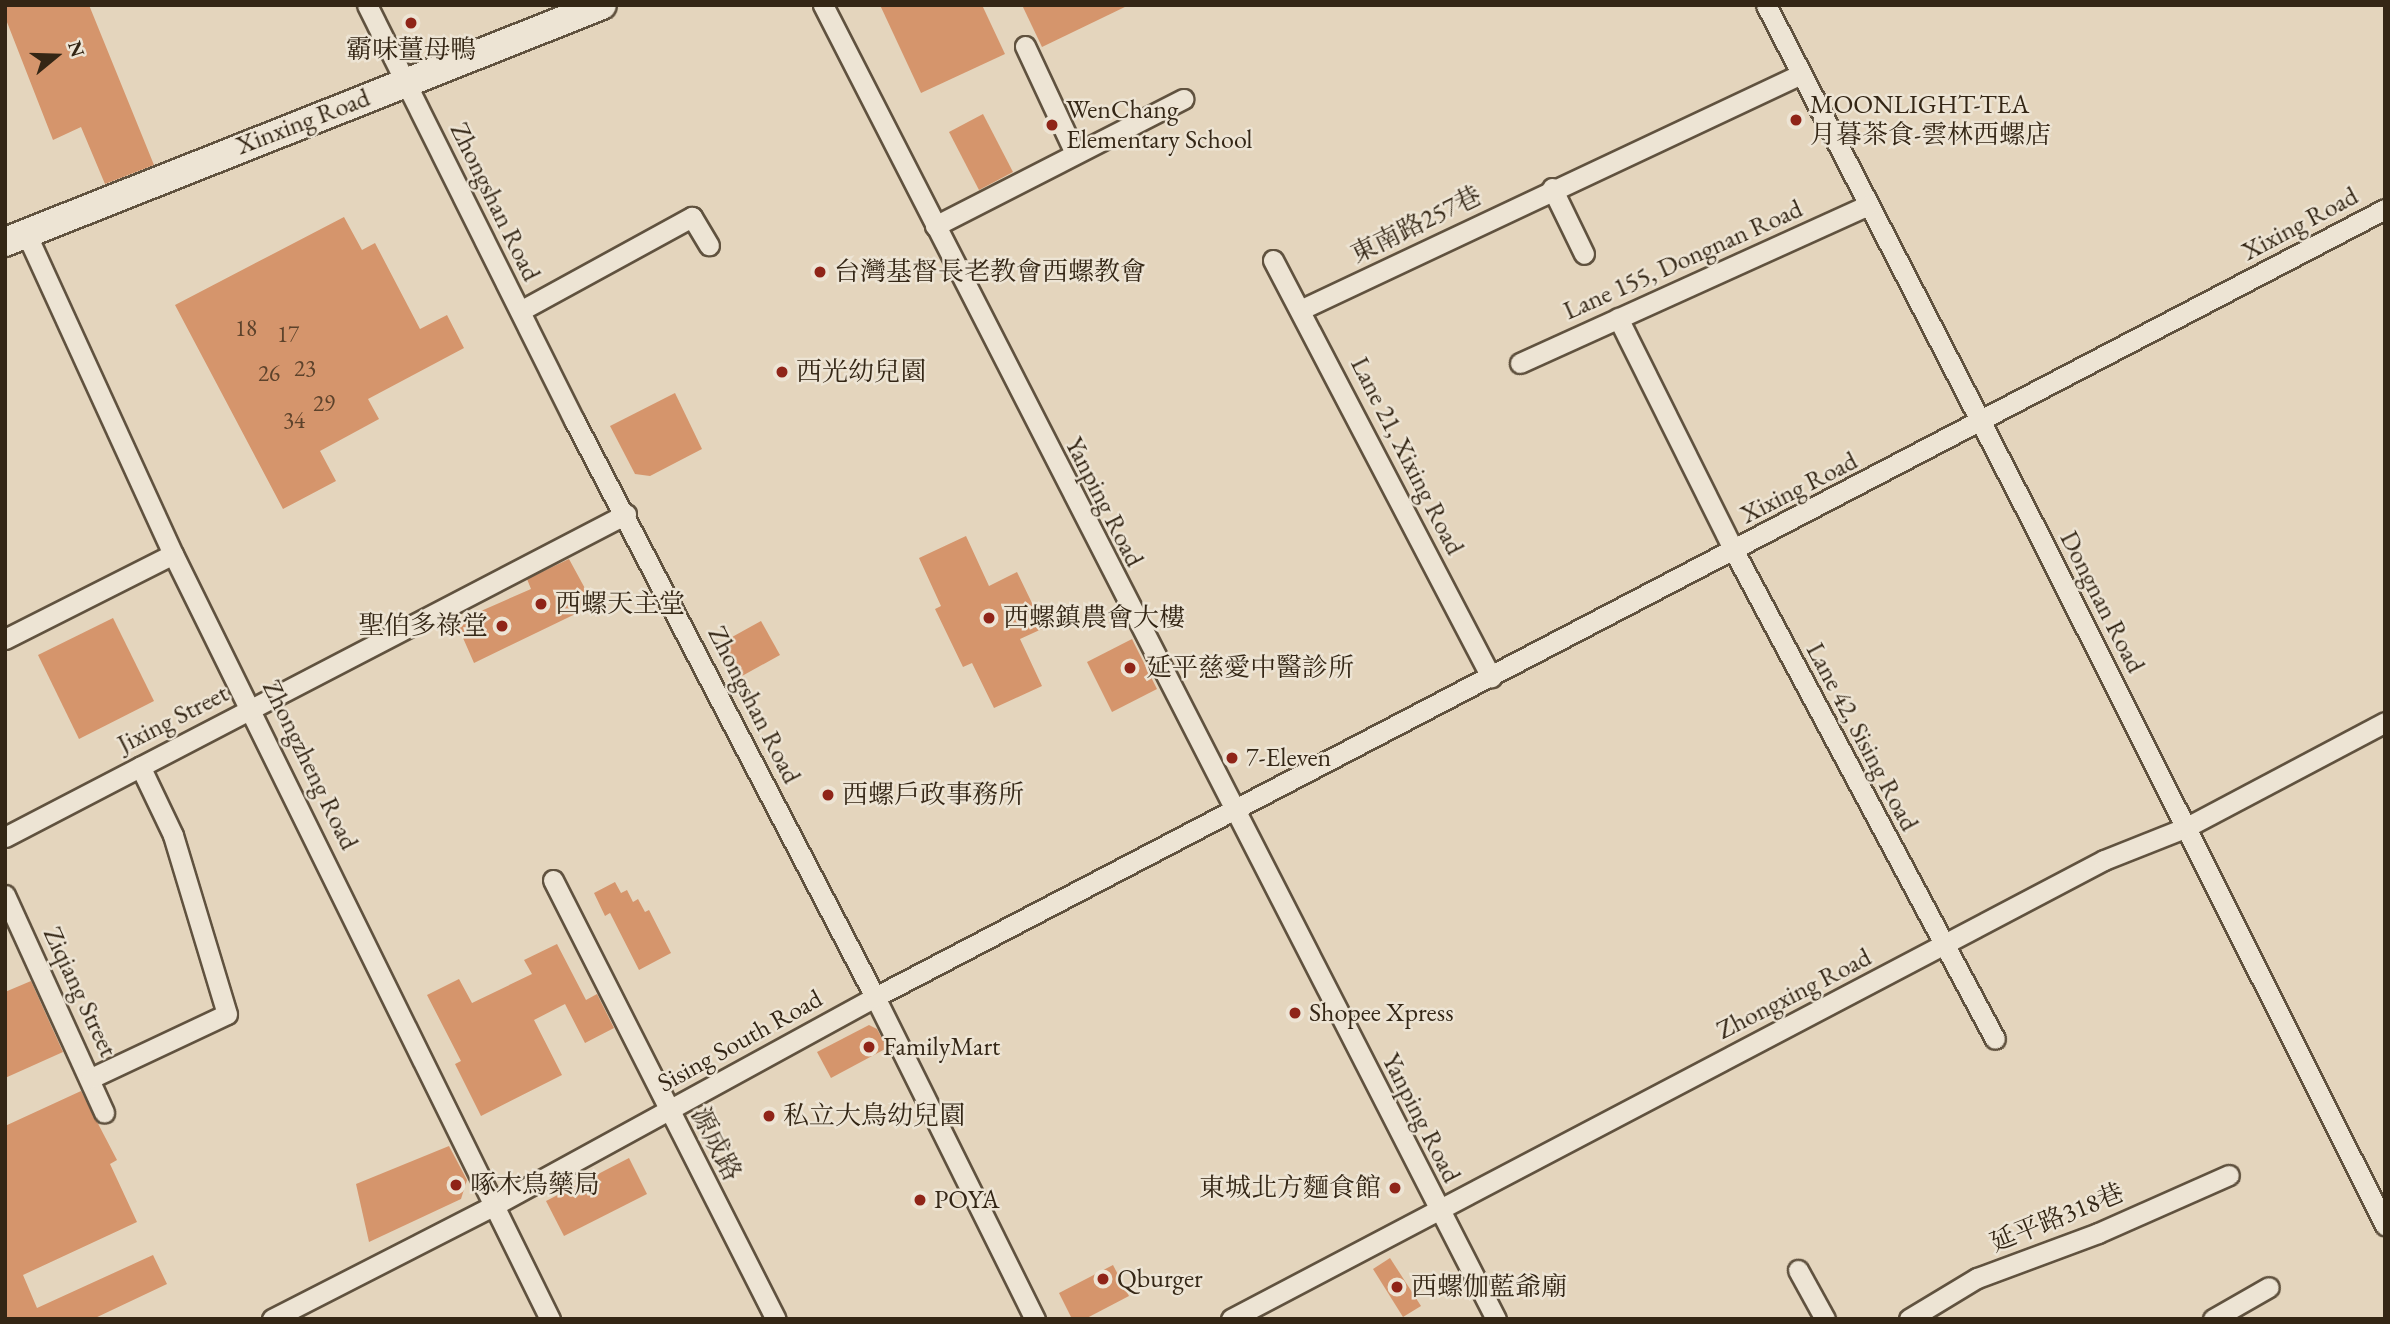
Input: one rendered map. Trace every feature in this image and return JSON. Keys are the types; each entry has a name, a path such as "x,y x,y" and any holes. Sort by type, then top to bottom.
{"street":[{"name":"Zhongshan Road","path":"367,5 520,311 875,997 1035,1319"},
{"name":"Yanping Road","path":"823,5 1496,1319"},
{"name":"Dongnan Road","path":"1766,5 2187,827 2385,1225"},
{"name":"Xinxing Road","path":"16,237 594,7"},
{"path":"1025,46 1075,153"},
{"name":"東南路257巷","path":"1302,309 1552,188 1801,74"},
{"path":"935,226 1183,99"},
{"path":"1552,188 1584,254"},
{"name":"Lane 155, Dongnan Road","path":"1520,363 1868,205"},
{"name":"Xixing Road","path":"1235,811 1981,424 2385,209"},
{"path":"520,311 692,217 709,246"},
{"name":"Zhongzheng Road","path":"16,237 173,554 253,708 497,1204 550,1319"},
{"name":"Lane 21, Xixing Road","path":"1273,260 1302,309 1491,677"},
{"name":"Lane 42, Sising Road","path":"1618,318 1734,551 1928,920 1947,945 1995,1039"},
{"name":"Jixing Street","path":"5,836 626,514"},
{"path":"5,639 173,554"},
{"name":"Zhongxing Road","path":"1231,1319 1437,1208 1947,945 2104,860 2187,827 2385,722"},
{"path":"91,1078 227,1014 173,835 140,766"},
{"name":"Sising South Road","path":"272,1319 497,1204 875,997 1235,811"},
{"name":"源成路","path":"553,880 776,1319"},
{"name":"Ziqiang Street","path":"5,895 91,1078 103,1112"},
{"name":"延平路318巷","path":"1909,1319 1977,1278 2098,1233 2229,1175"},
{"path":"1798,1270 1825,1319"},
{"path":"2213,1319 2269,1287"}],"building":[{"path":"5,5 89,5 154,165 105,184 81,127 53,140 5,17"},
{"path":"880,5 982,5 1005,54 921,93"},
{"path":"1022,5 1129,5 1042,47"},
{"path":"983,114 1013,172 979,190 949,132"},
{"path":"344,217 362,250 375,243 420,329 447,315 464,348 368,399 379,419 320,451 336,481 283,509 175,305"},
{"path":"675,393 702,449 650,476 635,474 610,426"},
{"name":"西螺鎮農會大樓","path":"966,536 989,586 1017,572 1044,628 1020,639 1042,686 994,708 972,663 963,667 935,609 941,606 919,558"},
{"path":"569,559 594,605 474,663 456,622 531,589 527,579"},
{"path":"113,618 154,701 79,739 38,655"},
{"path":"761,621 780,655 742,676 723,642"},
{"path":"1132,639 1157,689 1112,712 1087,662"},
{"path":"615,882 621,893 627,890 633,902 638,899 645,912 649,910 671,953 639,970 610,913 605,916 594,893"},
{"path":"557,944 586,1000 597,994 614,1028 585,1043 565,1004 534,1020 562,1075 481,1116 455,1064 461,1061 427,995 459,979 472,1003 532,974 524,960"},
{"path":"31,981 63,1052 5,1078 5,992"},
{"path":"869,1025 877,1029 887,1048 831,1078 817,1052"},
{"path":"81,1091 117,1160 110,1164 137,1222 23,1275 37,1308 153,1255 167,1284 93,1319 5,1319 5,1126"},
{"path":"449,1146 467,1180 461,1199 369,1242 356,1184"},
{"path":"629,1158 647,1194 564,1236 546,1201"},
{"name":"西螺伽藍爺廟","path":"1390,1258 1421,1306 1403,1317 1373,1269"},
{"name":"Qburger","path":"1113,1265 1129,1296 1085,1319 1072,1319 1059,1293"}],"place":[{"name":"霸味薑母鴨","path":"411,23"},
{"name":"MOONLIGHT-TEA 月暮茶食-雲林西螺店","path":"1796,120"},
{"name":"WenChang Elementary School","path":"1052,125"},
{"name":"台灣基督長老教會西螺教會","path":"820,272"},
{"name":"西光幼兒園","path":"782,372"},
{"name":"西螺天主堂","path":"541,604"},
{"name":"西螺鎮農會大樓","path":"989,618"},
{"name":"聖伯多祿堂","path":"502,626"},
{"name":"延平慈愛中醫診所","path":"1130,668"},
{"name":"7-Eleven","path":"1232,758"},
{"name":"西螺戶政事務所","path":"828,795"},
{"name":"Shopee Xpress","path":"1295,1013"},
{"name":"FamilyMart","path":"869,1047"},
{"name":"私立大鳥幼兒園","path":"769,1116"},
{"name":"啄木鳥藥局","path":"456,1185"},
{"name":"東城北方麵食館","path":"1395,1188"},
{"name":"POYA","path":"920,1200"},
{"name":"Qburger","path":"1103,1279"},
{"name":"西螺伽藍爺廟","path":"1397,1287"}]}
